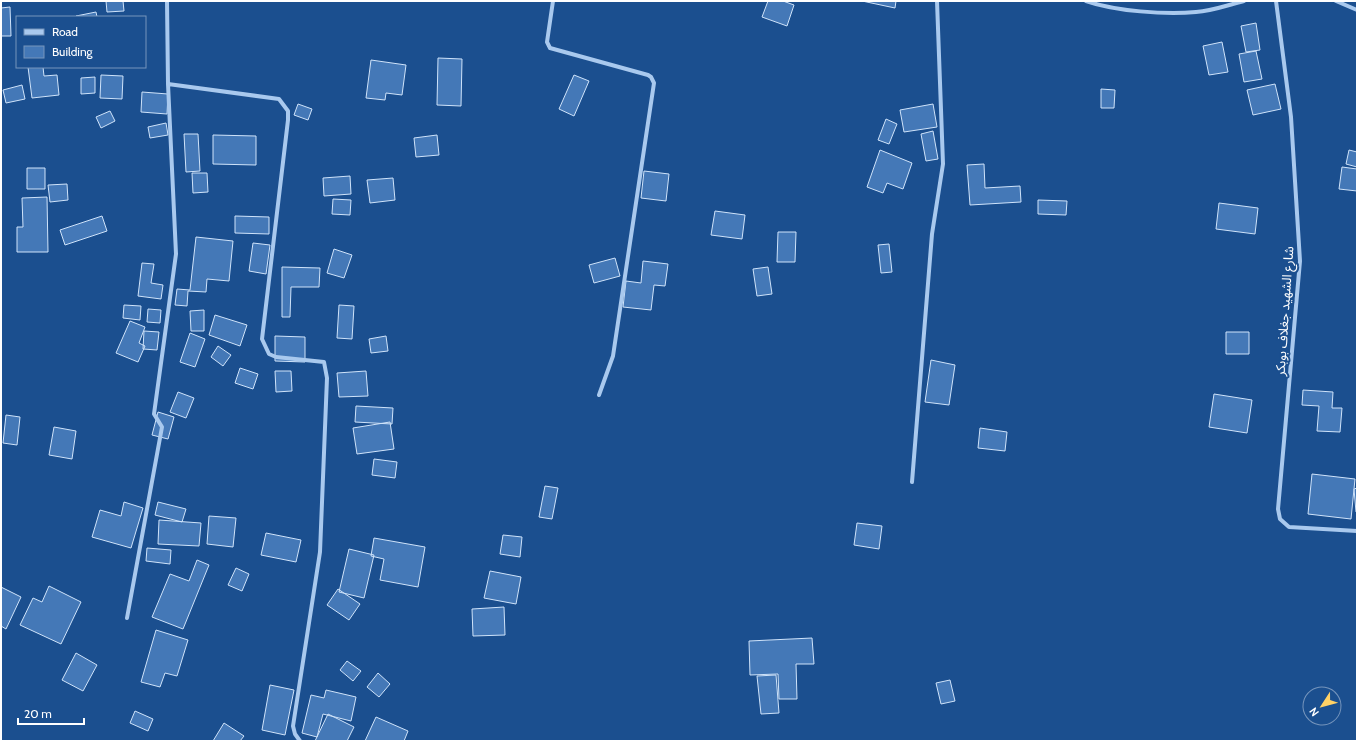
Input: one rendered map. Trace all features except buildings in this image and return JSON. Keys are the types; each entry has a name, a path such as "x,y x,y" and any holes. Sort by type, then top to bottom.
{"street":[{"path":"127,618 162,427 154,414 176,254 168,84 168,1"},
{"path":"553,1 547,42 550,48 648,75 654,83 613,356 599,395"},
{"path":"912,482 932,234 943,164 937,1"},
{"path":"1086,1 1104,7 1164,12 1196,12 1244,1"},
{"name":"شارع الشهيد جغلاف بوبكر","path":"1276,1 1291,117 1300,261 1278,510 1280,518 1290,527 1357,531"},
{"path":"1336,1 1357,10"},
{"path":"168,84 279,99 288,110 262,339 269,354 276,357 324,362 327,378 320,552 293,726 295,734 300,741"}]}
